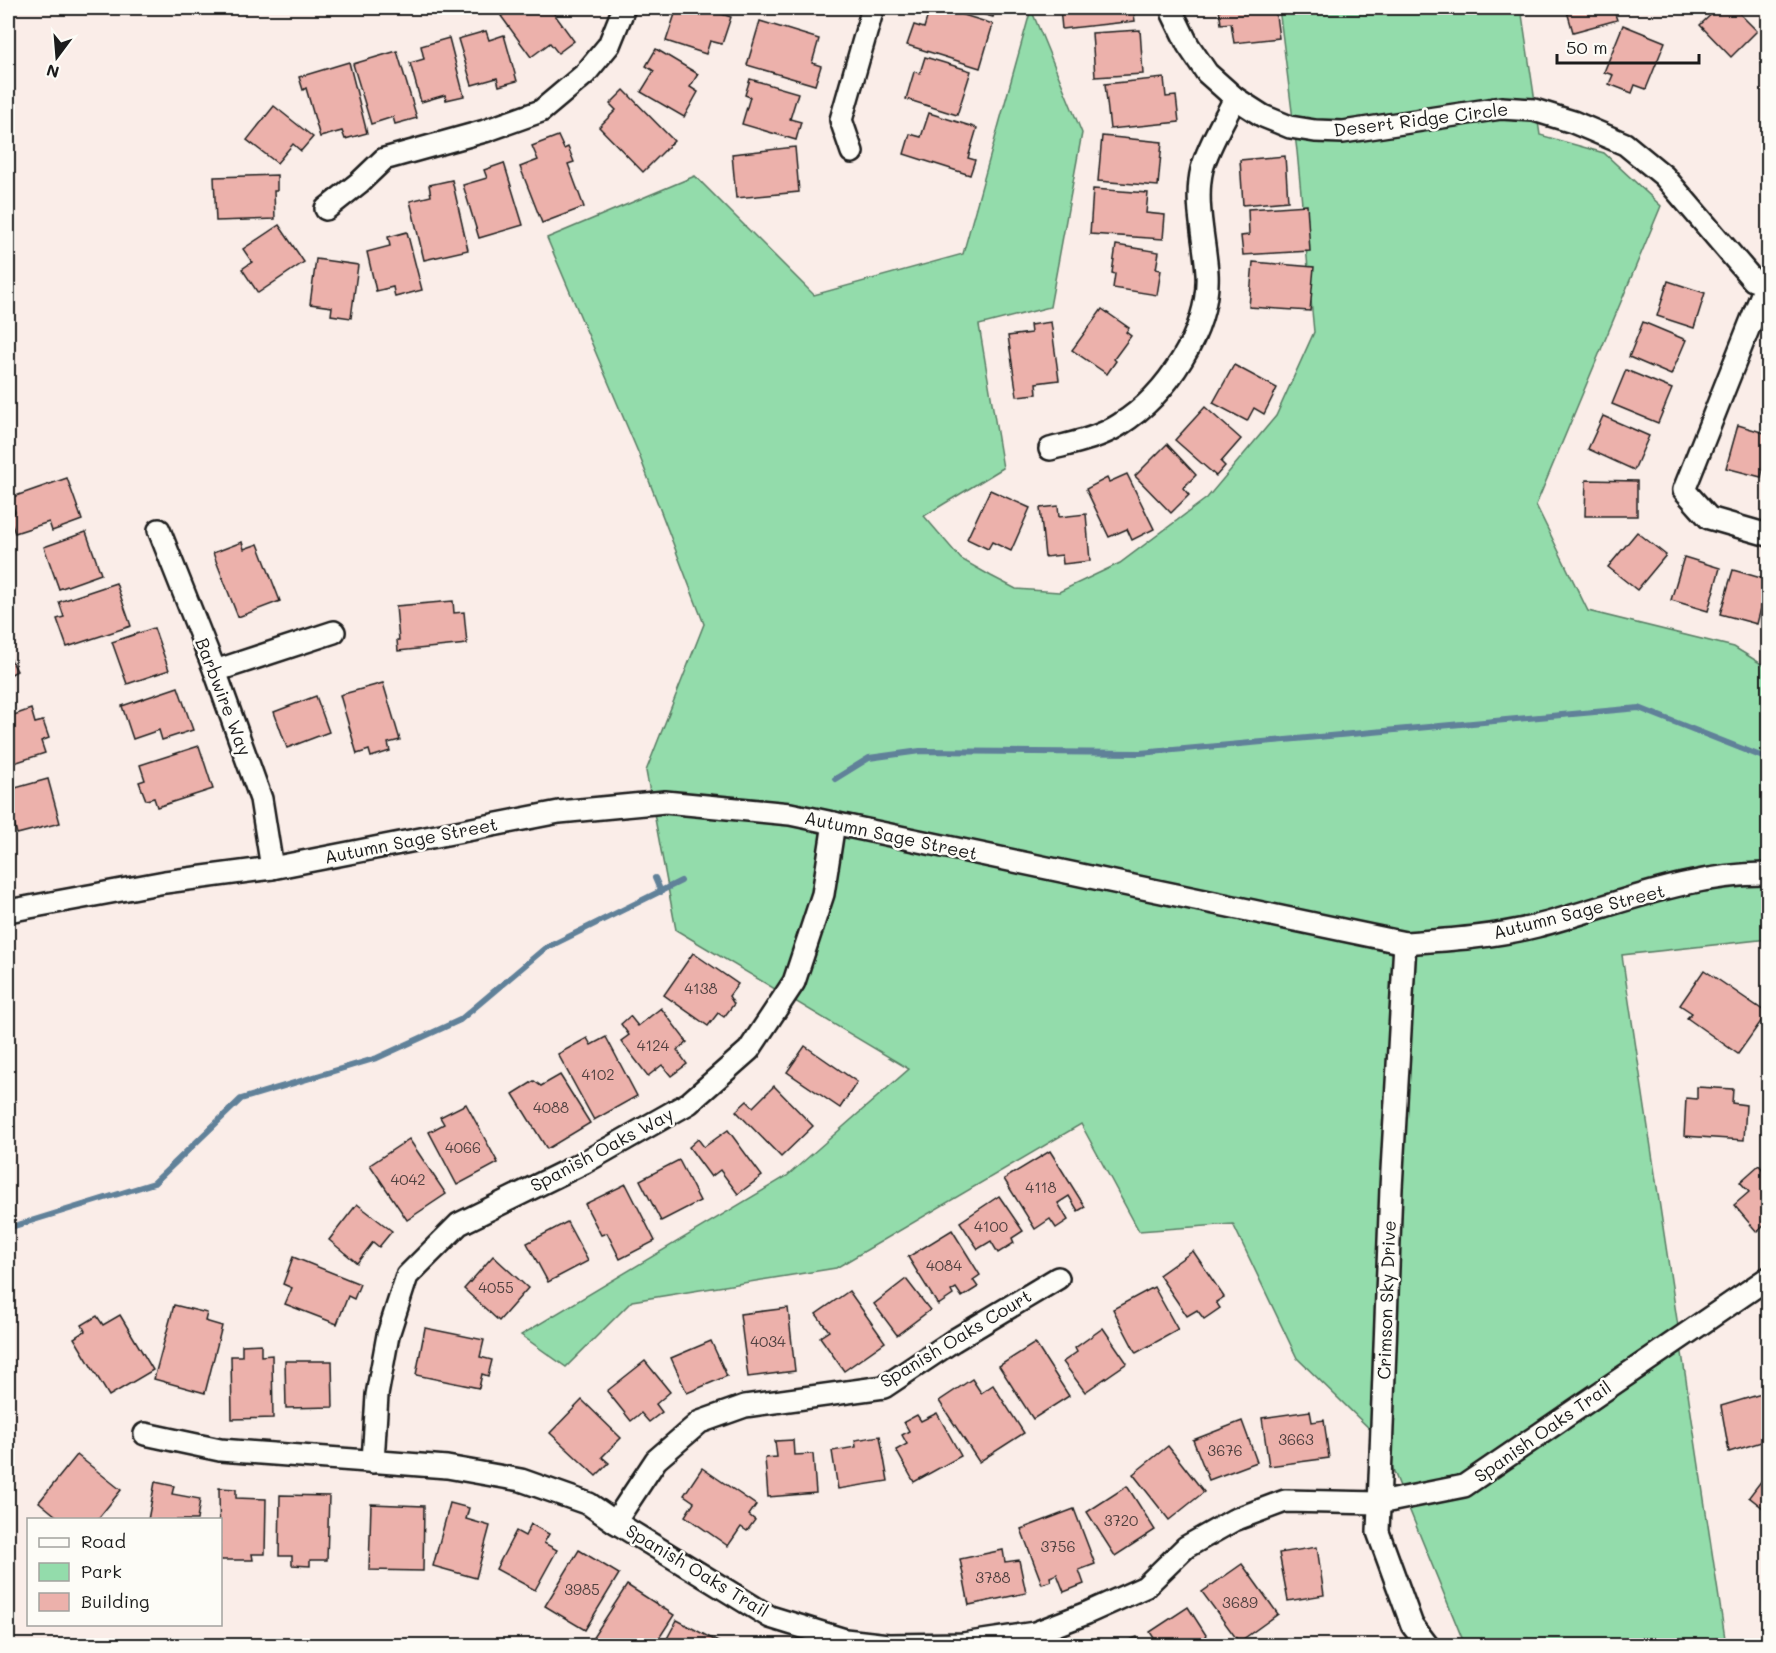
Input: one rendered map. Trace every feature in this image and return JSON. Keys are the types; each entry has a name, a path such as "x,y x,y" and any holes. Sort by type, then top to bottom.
{"street":[{"path":"326,209 384,159 485,132 541,111 585,74 609,45 624,8"},
{"path":"852,152 841,120 873,8"},
{"name":"Desert Ridge Circle","path":"1172,8 1188,45 1207,73 1235,98 1263,116 1290,127 1343,132 1501,108 1534,110 1573,122 1625,144 1664,176 1753,280 1767,284"},
{"path":"1050,449 1092,437 1119,426 1160,388 1178,367 1195,336 1205,304 1207,276 1200,191 1202,169 1235,98"},
{"path":"1767,284 1684,490 1709,518 1768,536"},
{"name":"Barbwire Way","path":"159,530 215,671 261,799 272,868"},
{"path":"215,671 334,632"},
{"name":"Autumn Sage Street","path":"8,911 165,882 272,868 559,812 665,802 790,814 1405,943 1471,938 1536,926 1714,878 1768,874"},
{"name":"Spanish Oaks Way","path":"373,1462 379,1385 388,1335 407,1276 459,1224 585,1162 689,1103 749,1050 794,982 823,894 834,824"},
{"name":"Crimson Sky Drive","path":"1405,943 1391,1188 1378,1532 1412,1625 1428,1646"},
{"name":"Spanish Oaks Court","path":"615,1522 656,1460 700,1422 745,1406 884,1387 953,1341 1058,1278"},
{"name":"Spanish Oaks Trail","path":"145,1434 220,1450 447,1467 521,1480 589,1504 770,1617 845,1640 888,1645 963,1644 1035,1633 1087,1613 1145,1587 1186,1547 1234,1520 1285,1501 1379,1503 1464,1486 1768,1278"}],"green space":[{"path":"1279,8 1521,8 1540,135 1604,153 1661,206 1536,505 1588,611 1734,647 1768,668 1768,939 1622,955 1726,1645 1472,1646 1462,1638 1381,1440 1297,1358 1233,1224 1139,1231 1081,1124 836,1268 632,1301 566,1367 521,1335 787,1176 909,1069 676,930 646,771 704,624 638,452 547,238 695,176 814,295 963,254 1031,9 1082,133 1050,307 979,325 1003,468 924,516 961,559 991,576 1016,589 1059,592 1120,563 1207,498 1276,416 1314,332 1297,151"}],"building":[{"path":"514,8 519,12 525,8 550,8 574,41 558,53 550,43 531,57 501,16"},
{"path":"677,8 703,8 731,17 722,44 710,41 706,54 666,41"},
{"path":"930,8 941,8 993,24 980,68 907,45 914,25 924,28"},
{"path":"961,8 996,8 993,17"},
{"path":"1060,8 1133,8 1135,21 1062,29"},
{"path":"1219,8 1275,8 1279,38 1234,43 1231,23 1221,24"},
{"path":"1566,8 1613,8 1617,20 1573,32"},
{"path":"1718,8 1734,8 1757,31 1731,57 1700,25"},
{"path":"760,21 819,39 812,63 821,66 815,85 747,65"},
{"path":"1623,25 1665,42 1646,89 1635,85 1632,93 1609,84 1613,75 1604,72"},
{"path":"1140,30 1143,74 1095,77 1092,33"},
{"path":"486,31 489,40 504,35 517,81 499,86 497,78 472,85 458,39"},
{"path":"449,38 464,96 446,100 445,95 421,102 410,63 424,59 421,46"},
{"path":"656,49 698,74 690,87 698,92 684,117 641,92 654,71 646,66"},
{"path":"397,51 417,118 395,124 393,117 371,124 353,64"},
{"path":"925,57 971,71 957,115 906,99 914,72 920,73"},
{"path":"349,62 367,133 345,139 342,131 320,137 306,88 303,90 299,77"},
{"path":"1164,78 1166,97 1176,96 1179,122 1110,129 1105,84"},
{"path":"750,79 798,93 790,119 801,122 796,140 742,124 750,97 745,95"},
{"path":"624,90 674,141 643,172 599,127 616,110 610,104"},
{"path":"274,106 313,137 301,151 293,144 277,163 247,140"},
{"path":"929,113 977,128 968,158 975,160 970,175 904,154 910,134 921,137"},
{"path":"558,136 564,149 568,147 574,162 568,164 584,207 542,223 520,167 538,160 532,146"},
{"path":"1102,136 1162,142 1158,186 1098,181"},
{"path":"795,147 799,192 736,198 732,154"},
{"path":"1285,156 1288,201 1243,205 1240,160"},
{"path":"504,163 523,225 479,238 463,185 487,178 484,170"},
{"path":"277,175 277,191 274,191 275,219 216,221 214,177"},
{"path":"452,180 468,250 424,260 410,201 431,196 429,185"},
{"path":"1093,189 1148,193 1146,213 1165,215 1163,239 1090,234"},
{"path":"1307,205 1310,251 1243,255 1241,236 1249,235 1248,209"},
{"path":"279,225 304,262 258,293 242,269 252,262 243,249"},
{"path":"407,232 422,290 395,297 393,287 376,291 367,252 390,246 388,237"},
{"path":"1116,245 1159,252 1156,269 1161,270 1157,295 1113,288 1115,274 1112,273"},
{"path":"316,259 358,265 351,318 331,315 332,307 310,304"},
{"path":"1253,262 1314,267 1310,311 1249,307"},
{"path":"1668,281 1705,293 1694,328 1657,316"},
{"path":"1102,309 1129,328 1126,332 1131,336 1114,359 1116,361 1107,374 1072,350"},
{"path":"1051,322 1059,380 1036,383 1037,394 1017,396 1008,336 1031,333 1030,325"},
{"path":"1643,322 1686,340 1671,375 1629,357"},
{"path":"1234,365 1277,388 1264,414 1254,408 1247,421 1213,403"},
{"path":"1626,370 1672,389 1658,423 1612,404"},
{"path":"1205,407 1241,439 1221,462 1225,466 1216,476 1175,440"},
{"path":"1603,416 1649,436 1634,470 1588,449"},
{"path":"1738,425 1768,434 1768,450 1761,477 1726,468"},
{"path":"1167,444 1196,475 1183,488 1189,495 1171,513 1135,476"},
{"path":"1127,474 1154,529 1132,540 1127,529 1109,537 1086,489 1107,478 1109,482"},
{"path":"67,478 82,520 52,531 49,522 15,533 8,515 15,512 10,498"},
{"path":"1586,480 1637,481 1637,516 1585,516"},
{"path":"990,490 1030,508 1011,551 992,542 988,549 967,539"},
{"path":"1058,506 1059,517 1086,514 1090,561 1063,564 1062,555 1045,557 1040,508"},
{"path":"86,532 101,574 59,589 44,547"},
{"path":"1637,532 1666,555 1637,590 1608,567"},
{"path":"242,542 244,549 258,544 280,601 238,617 213,553"},
{"path":"1684,557 1720,568 1708,611 1671,600"},
{"path":"1733,570 1768,580 1757,624 1720,614"},
{"path":"116,583 131,626 67,647 57,619 64,617 59,602"},
{"path":"453,601 454,613 464,612 467,644 398,651 396,606"},
{"path":"154,628 169,670 127,684 112,642"},
{"path":"8,654 17,671 8,676"},
{"path":"383,683 400,740 388,743 390,751 371,757 369,750 357,754 340,695"},
{"path":"178,687 193,730 162,740 159,730 133,739 122,706"},
{"path":"316,696 329,732 287,748 274,712"},
{"path":"31,709 35,723 43,721 49,738 41,741 45,753 8,765 8,717"},
{"path":"199,746 213,789 157,807 154,798 146,800 139,782 145,780 140,765"},
{"path":"48,779 60,823 17,834 8,800 8,790"},
{"path":"693,953 738,984 729,996 734,1004 724,1017 718,1013 708,1026 664,995"},
{"path":"1704,970 1767,1013 1738,1054 1687,1018 1692,1013 1680,1005"},
{"path":"661,1008 687,1042 677,1050 687,1064 671,1076 662,1065 648,1076 621,1041 629,1035 621,1024 630,1016 638,1026"},
{"path":"606,1037 637,1096 594,1120 558,1054 587,1038 591,1045"},
{"path":"805,1046 857,1082 840,1108 787,1072"},
{"path":"560,1075 590,1123 547,1149 513,1094 534,1081 541,1086"},
{"path":"774,1086 813,1126 781,1157 736,1111 747,1101 753,1107"},
{"path":"1697,1087 1733,1089 1732,1103 1746,1105 1744,1140 1684,1136 1686,1098 1697,1099"},
{"path":"466,1104 498,1163 457,1185 429,1132 444,1124 440,1117"},
{"path":"728,1130 762,1176 738,1194 720,1170 711,1177 689,1147 698,1139 704,1147"},
{"path":"409,1139 446,1194 407,1220 370,1165"},
{"path":"1050,1151 1085,1207 1078,1211 1069,1196 1058,1203 1068,1220 1056,1228 1050,1219 1035,1229 1004,1179"},
{"path":"679,1160 700,1201 661,1221 640,1180"},
{"path":"1759,1165 1768,1176 1768,1222 1757,1232 1734,1205 1749,1192 1740,1182"},
{"path":"626,1184 655,1241 620,1259 607,1233 601,1235 585,1204"},
{"path":"999,1196 1023,1231 1012,1238 1014,1243 998,1253 991,1241 978,1249 960,1222"},
{"path":"357,1204 392,1231 379,1247 373,1242 357,1263 329,1240"},
{"path":"567,1222 588,1261 548,1282 527,1243"},
{"path":"952,1230 980,1275 973,1280 978,1287 962,1297 956,1288 951,1291 953,1295 938,1305 908,1257"},
{"path":"1193,1251 1224,1297 1216,1302 1220,1308 1204,1319 1197,1310 1187,1316 1159,1275"},
{"path":"493,1256 528,1288 499,1321 464,1289"},
{"path":"293,1257 360,1284 354,1299 348,1296 337,1324 285,1304 292,1288 283,1284"},
{"path":"906,1279 930,1310 897,1335 874,1304"},
{"path":"1154,1287 1178,1330 1136,1353 1113,1309"},
{"path":"849,1291 885,1342 844,1371 820,1337 829,1331 816,1314"},
{"path":"174,1305 207,1313 205,1321 222,1326 205,1393 154,1379"},
{"path":"788,1308 795,1371 748,1377 740,1314"},
{"path":"120,1315 153,1370 109,1396 74,1338 85,1331 82,1325 97,1316 103,1325"},
{"path":"425,1328 484,1340 480,1357 492,1360 488,1376 482,1374 479,1388 416,1375"},
{"path":"1103,1328 1127,1363 1085,1392 1063,1362 1077,1352 1075,1348"},
{"path":"711,1341 727,1376 687,1393 671,1358"},
{"path":"1035,1343 1069,1396 1033,1419 999,1366"},
{"path":"261,1344 261,1356 272,1355 273,1418 232,1419 231,1356 242,1356 242,1345"},
{"path":"285,1361 332,1361 333,1407 286,1408"},
{"path":"645,1361 670,1392 656,1404 662,1412 649,1422 641,1413 631,1421 607,1391"},
{"path":"972,1379 981,1393 993,1385 1024,1433 979,1462 939,1401"},
{"path":"1768,1392 1768,1440 1729,1452 1721,1406"},
{"path":"582,1400 621,1438 602,1457 609,1463 596,1476 550,1433"},
{"path":"1310,1411 1312,1422 1324,1420 1329,1458 1269,1466 1262,1418"},
{"path":"937,1413 961,1456 914,1482 896,1450 907,1444 902,1435 909,1431 904,1422 917,1415 921,1421"},
{"path":"1242,1421 1257,1462 1209,1480 1193,1440"},
{"path":"880,1436 888,1481 838,1489 832,1451 856,1447 855,1440"},
{"path":"793,1440 794,1455 813,1454 816,1493 768,1497 765,1458 777,1457 775,1441"},
{"path":"1168,1446 1204,1492 1169,1520 1133,1474"},
{"path":"77,1455 121,1490 99,1518 59,1518 39,1502"},
{"path":"702,1468 756,1505 749,1515 755,1520 747,1531 741,1527 728,1546 685,1516 694,1502 684,1495"},
{"path":"1762,1480 1768,1484 1768,1512 1749,1497"},
{"path":"155,1482 174,1486 172,1494 200,1499 197,1518 148,1518"},
{"path":"1127,1486 1155,1530 1115,1556 1087,1512"},
{"path":"219,1488 236,1489 236,1498 266,1499 265,1554 252,1554 253,1560 222,1560 222,1518 219,1518"},
{"path":"280,1495 329,1496 327,1560 310,1560 310,1566 292,1565 292,1556 279,1556"},
{"path":"450,1503 469,1508 466,1519 490,1526 476,1578 433,1566"},
{"path":"371,1504 424,1506 423,1571 369,1570"},
{"path":"1074,1509 1095,1564 1079,1570 1084,1584 1064,1592 1057,1574 1050,1577 1051,1581 1042,1584 1021,1529"},
{"path":"531,1524 549,1534 544,1543 557,1550 535,1590 496,1569 516,1531 525,1536"},
{"path":"1317,1547 1324,1595 1288,1601 1279,1553"},
{"path":"579,1550 619,1574 585,1630 545,1606"},
{"path":"1003,1550 1005,1562 1019,1560 1026,1593 969,1605 960,1559"},
{"path":"1242,1564 1278,1614 1239,1642 1202,1592"},
{"path":"627,1585 674,1615 654,1646 603,1646 592,1639"},
{"path":"1188,1607 1213,1646 1159,1646 1150,1632"},
{"path":"677,1620 722,1644 721,1646 663,1646"},
{"path":"1137,1637 1140,1646 1115,1646"}],"waterway":[{"path":"835,779 869,758 920,751 1140,753 1639,708 1768,759"},
{"path":"655,878 661,892"},
{"path":"8,1228 154,1183 241,1099 377,1058 460,1020 544,949 681,881"}]}
